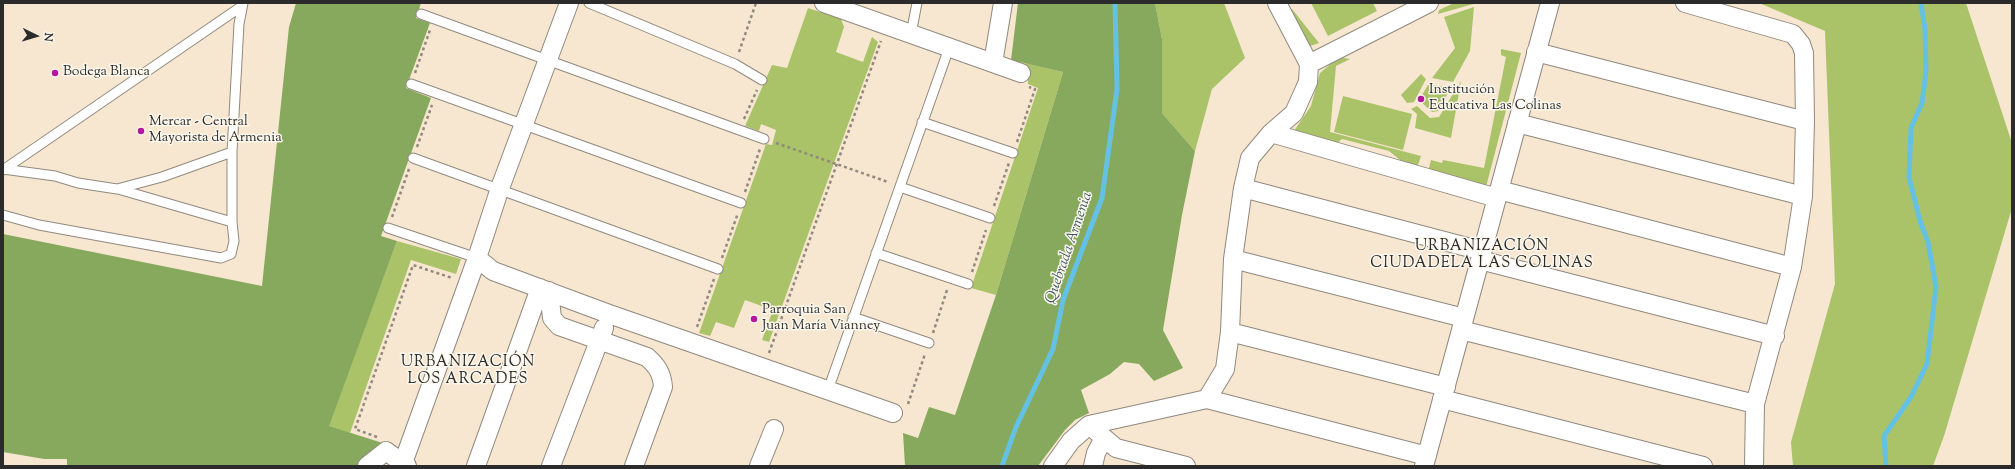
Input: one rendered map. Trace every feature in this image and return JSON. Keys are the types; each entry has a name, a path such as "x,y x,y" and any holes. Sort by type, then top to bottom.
{"street":[{"path":"368,466 386,451 405,465 500,188 569,3"},
{"path":"824,3 1021,73"},
{"path":"993,63 1002,3"},
{"path":"1309,64 1429,3"},
{"path":"1053,466 1071,441 1089,425 1207,399 1426,461 1550,3"},
{"path":"1686,3 1793,34 1801,44 1804,53 1805,122 1803,196 1792,267 1775,336 1755,404 1754,466"},
{"path":"1207,399 1225,369 1230,332 1233,259 1243,188 1250,158 1272,133 1294,113 1308,82 1309,64 1282,4"},
{"path":"1536,52 1805,122"},
{"path":"1517,123 1803,196"},
{"path":"1272,133 1498,194 1792,267"},
{"path":"1243,188 1481,256 1775,336"},
{"path":"477,258 493,271 609,314 893,413"},
{"path":"1233,259 1462,324 1755,404"},
{"path":"545,290 552,318 559,326 600,339 647,357 656,366 662,376 663,387 634,466"},
{"path":"476,466 545,290"},
{"path":"551,466 609,314"},
{"path":"1230,332 1702,466"},
{"path":"1089,425 1116,448 1186,466"},
{"path":"759,466 774,429"},
{"path":"1093,466 1096,453 1104,438"}],"lane":[{"path":"588,3 735,64 762,80"},
{"path":"911,34 917,3"},
{"path":"3,215 39,225 221,258 231,254 234,241 232,222 232,152 239,24 242,5"},
{"path":"3,169 242,5"},
{"path":"421,14 764,139"},
{"path":"828,390 948,48"},
{"path":"410,84 741,203"},
{"path":"922,122 1013,153"},
{"path":"117,189 162,177 232,152"},
{"path":"413,158 500,188 514,196 718,269"},
{"path":"3,169 55,176 78,183 117,189 232,222"},
{"path":"900,186 990,218"},
{"path":"388,228 477,258"},
{"path":"876,253 968,284"},
{"path":"853,317 929,343"}],"path":[{"path":"735,64 756,3"},
{"path":"410,84 434,19"},
{"path":"764,368 886,26"},
{"path":"968,284 1034,89 1025,86 1025,78 1021,73"},
{"path":"739,130 762,80"},
{"path":"388,228 436,94"},
{"path":"692,342 764,139 900,186"},
{"path":"355,429 413,265 468,283"}],"green space":[{"path":"296,3 421,3 416,18 430,23 406,88 431,98 381,236 397,241 329,426 389,445 360,466 67,466 67,459 44,459 3,452 3,234 262,286 289,27"},
{"path":"1018,3 1155,3 1162,39 1162,113 1195,151 1182,215 1163,330 1183,368 1154,381 1139,364 1124,362 1110,374 1081,390 1089,413 1075,420 1065,430 1038,466 905,466 903,433 918,438 929,407 955,415 996,295 1063,72 1011,60"},
{"path":"1155,3 1224,3 1245,58 1212,89 1195,151 1162,113 1162,39"},
{"path":"1311,3 1373,3 1377,11 1328,36"},
{"path":"1454,3 1477,3 1438,14 1439,10"},
{"path":"1759,3 1966,3 2012,143 2012,208 1944,436 1933,466 1793,466 1791,442 1835,284 1825,31"},
{"path":"1474,7 1470,51 1453,82 1432,78 1455,48 1444,17"},
{"path":"808,8 841,19 844,27 836,52 863,62 872,37 878,42 769,342 762,340 773,310 745,300 734,328 716,322 710,336 699,333 766,144 772,145 776,130 761,124 759,131 745,126 772,65 787,68"},
{"path":"1292,9 1319,43 1310,46 1288,10"},
{"path":"1501,49 1521,53 1486,187 1428,172 1431,160 1442,163 1443,160 1484,168 1506,57 1501,55"},
{"path":"1339,57 1350,59 1336,66 1330,132 1421,156 1417,168 1405,164 1389,151 1342,139 1337,143 1294,131 1311,106 1320,73"},
{"path":"1025,63 1063,72 996,295 971,288 1038,88 1028,84 1028,78 1023,71"},
{"path":"1421,74 1426,79 1414,102 1407,103 1401,95"},
{"path":"1461,81 1451,138 1415,128 1417,114 1411,109 1417,106 1430,118 1439,117"},
{"path":"1428,85 1451,87 1438,111 1432,112 1419,100"},
{"path":"1343,96 1412,114 1403,150 1334,132"},
{"path":"397,241 461,259 456,274 411,260 350,433 328,426"}],"waterway":[{"name":"Quebrada Armenia","path":"1002,466 1016,427 1053,349 1063,300 1102,198 1117,89 1115,3"},
{"path":"1886,466 1884,436 1911,397 1927,364 1936,287 1928,242 1920,221 1909,177 1911,128 1922,103 1926,71 1925,29 1921,3"}],"place":[{"name":"Bodega Blanca","path":"55,73"},
{"name":"Institución Educativa Las Colinas","path":"1421,99"},
{"name":"Mercar - Central Mayorista de Armenia","path":"141,131"},
{"name":"Parroquia San Juan María Vianney","path":"754,319"}],"district":[{"name":"URBANIZACIÓN CIUDADELA LAS COLINAS","path":"1482,256"},
{"name":"URBANIZACIÓN LOS ARCADES","path":"468,372"}]}
